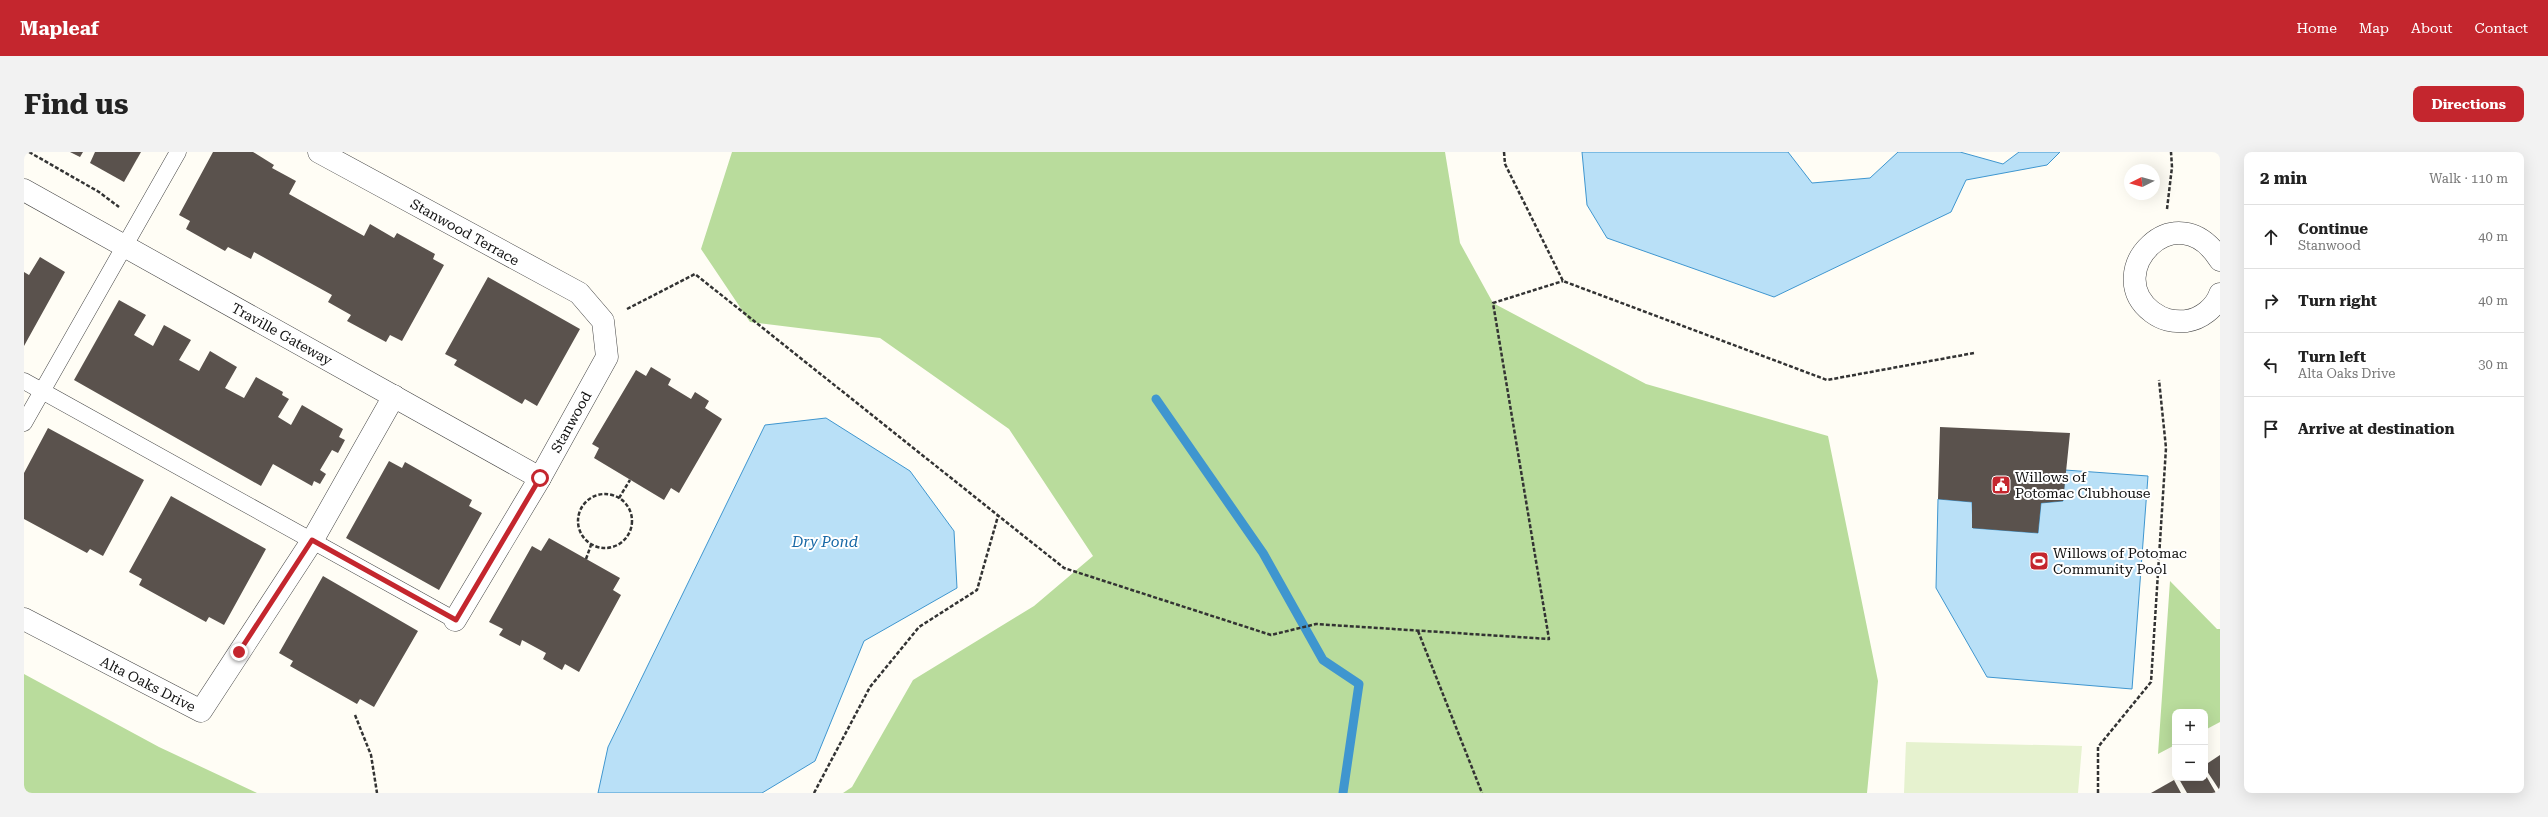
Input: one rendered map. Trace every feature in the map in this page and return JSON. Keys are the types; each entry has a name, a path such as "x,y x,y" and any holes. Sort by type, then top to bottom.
{"street":[{"name":"Stanwood Terrace","path":"319,152 579,293 603,321"},
{"name":"Traville Gateway","path":"24,190 540,478"},
{"path":"2219,256 2212,247 2198,237 2181,233 2164,235 2149,244 2139,258 2135,275 2137,292 2146,307 2160,318 2173,322 2194,319 2209,310 2220,294"},
{"name":"Stanwood","path":"456,620 540,478 607,356 603,321"},
{"name":"Alta Oaks Drive","path":"24,619 201,711 312,540 394,396"}],"lane":[{"path":"24,423 178,152"},
{"path":"24,381 456,620"}],"path":[{"path":"29,152 99,192 119,207 125,202"},
{"path":"1504,152 1505,164 1562,281"},
{"path":"2164,235 2172,167 2171,152"},
{"path":"603,321 695,274 1064,568 1271,635 1316,624 1549,639 1493,303 1562,281 1827,380 1974,353"},
{"path":"2098,793 2098,747 2151,682 2166,448 2159,380"},
{"path":"619,498 630,480"},
{"path":"599,494 609,494 619,498 627,505 631,515 631,525 628,535 620,543 611,547 591,545 583,536 579,527 578,516 582,506 599,494"},
{"path":"814,793 870,687 919,627 977,590 998,515"},
{"path":"586,560 591,545"},
{"path":"1418,631 1482,793"},
{"path":"355,715 371,755 377,793"}],"green space":[{"path":"732,152 1445,152 1460,243 1493,303 1646,384 1828,436 1878,681 1867,793 843,793 852,787 913,680 1034,606 1093,556 1009,429 880,338 750,322 701,249"},
{"path":"2170,581 2217,629 2220,629 2220,722 2208,728 2208,709 2172,709 2172,747 2158,754"},
{"path":"24,674 159,747 257,793 24,793"},
{"path":"1906,742 2082,746 2078,793 1904,793"}],"water":[{"path":"1582,152 1788,152 1812,183 1870,178 1898,152 1960,152 2003,164 2019,152 2060,152 2047,165 1966,180 1951,212 1774,297 1607,238 1587,205"},
{"name":"Dry Pond","path":"826,418 910,471 954,531 957,588 864,641 815,761 762,793 598,793 608,747 765,425"},
{"name":"Willows of Potomac Community Pool","path":"2065,470 2148,476 2132,689 1987,677 1936,588 1938,499 1972,502 1973,528 2038,533 2041,503 2063,501"}],"building":[{"path":"70,152 83,152 80,157"},
{"path":"95,152 141,152 124,182 90,163"},
{"path":"213,152 253,152 274,165 272,168 296,181 289,194 364,236 370,224 394,238 397,233 435,254 433,259 444,265 402,341 390,335 386,342 347,321 351,315 328,302 332,295 254,252 251,259 228,247 225,251 186,229 190,221 179,215"},
{"path":"40,257 65,272 24,346 24,272 29,275"},
{"path":"488,277 580,329 537,406 525,399 522,404 454,365 457,360 445,354"},
{"path":"119,300 146,315 134,335 153,346 164,325 191,340 179,360 199,371 210,351 237,367 225,388 244,398 256,377 283,392 282,395 289,399 278,417 291,425 302,405 343,429 339,437 345,440 338,453 332,450 320,470 326,474 320,484 314,481 312,486 273,464 261,486 74,380"},
{"path":"651,367 671,379 668,385 691,399 695,392 709,401 705,408 722,419 679,493 671,488 664,500 594,458 599,448 592,444 636,370 646,376"},
{"name":"Willows of Potomac Clubhouse","path":"1940,427 2070,433 2063,501 2041,503 2038,533 1972,528 1972,502 1938,499"},
{"path":"48,428 144,480 103,556 90,549 87,553 24,519 24,473"},
{"path":"389,461 402,468 405,462 472,500 469,506 482,513 439,590 346,538"},
{"path":"171,496 266,549 224,625 209,617 206,622 139,585 142,579 129,572"},
{"path":"549,538 620,578 613,590 621,595 579,672 565,664 562,670 543,659 546,653 522,640 520,646 499,635 503,629 489,622 532,546 541,551"},
{"path":"323,576 418,631 374,707 360,699 357,704 290,666 293,661 279,653"},
{"path":"2220,755 2220,791 2208,773 2208,763"},
{"path":"2208,779 2216,793 2187,793 2180,781 2208,781"},
{"path":"2175,781 2181,793 2151,793"}],"waterway":[{"path":"1156,399 1263,553 1323,660 1359,684 1343,793"}],"place":[{"name":"Willows of Potomac Clubhouse","path":"2001,485"},
{"name":"Willows of Potomac Community Pool","path":"2039,561"}],"route":[{"path":"239,652 312,540 456,620 540,478"}]}
